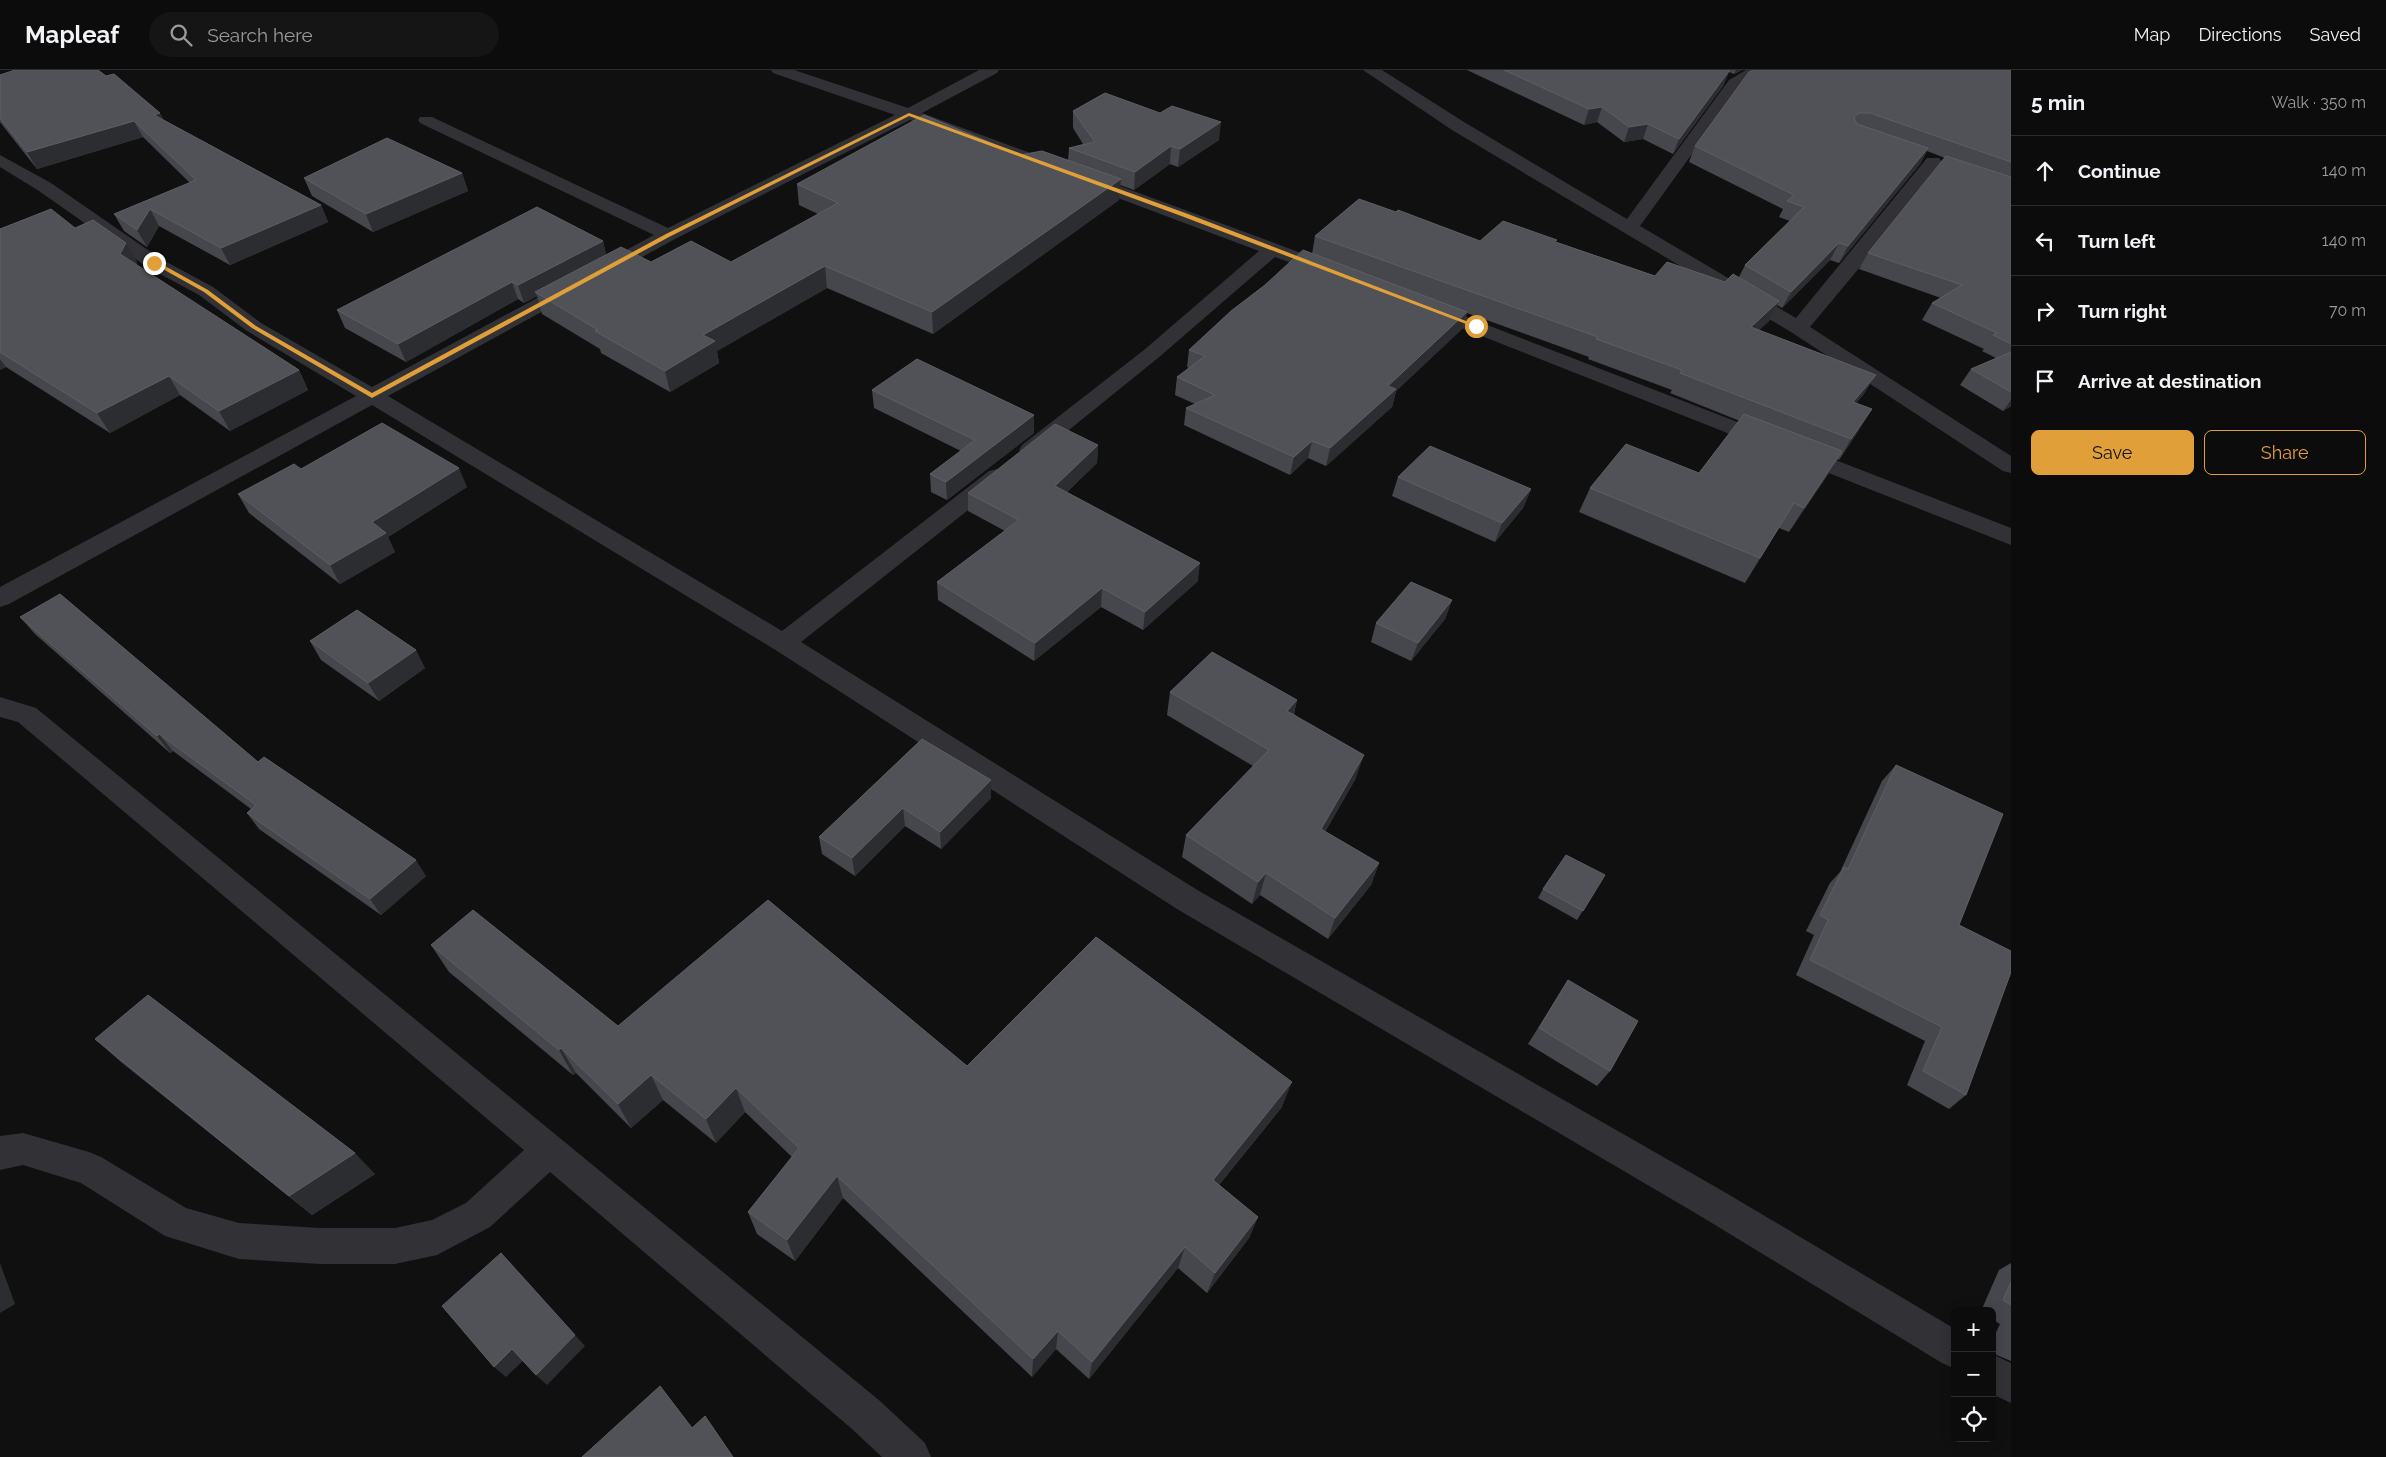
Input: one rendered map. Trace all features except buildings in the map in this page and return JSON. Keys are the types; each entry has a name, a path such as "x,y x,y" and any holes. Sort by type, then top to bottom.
{"street":[{"path":"779,70 909,114 1347,277"},
{"path":"0,598 668,235 909,114 991,70"},
{"path":"1371,70 1458,126 1798,328 2011,466"},
{"path":"1630,227 1735,83 1747,75 1761,70"},
{"path":"1717,74 1735,83"},
{"path":"426,120 668,235"},
{"path":"1798,328 1858,257 1925,159 1951,168"},
{"path":"0,160 45,187 154,263 206,291 254,327 783,643 1188,900 1701,1197 1951,1348"},
{"path":"783,643 1151,354 1273,249"},
{"path":"1411,302 2011,537"},
{"path":"0,707 27,715 858,1409 911,1457"},
{"path":"0,1153 23,1148 89,1169 178,1222 239,1241 320,1246 395,1246 437,1237 478,1215 549,1150"},
{"path":"1996,1375 2011,1384"}],"route":[{"path":"154,263 206,291 254,327 372,396 668,235 909,114 1476,326"}]}
